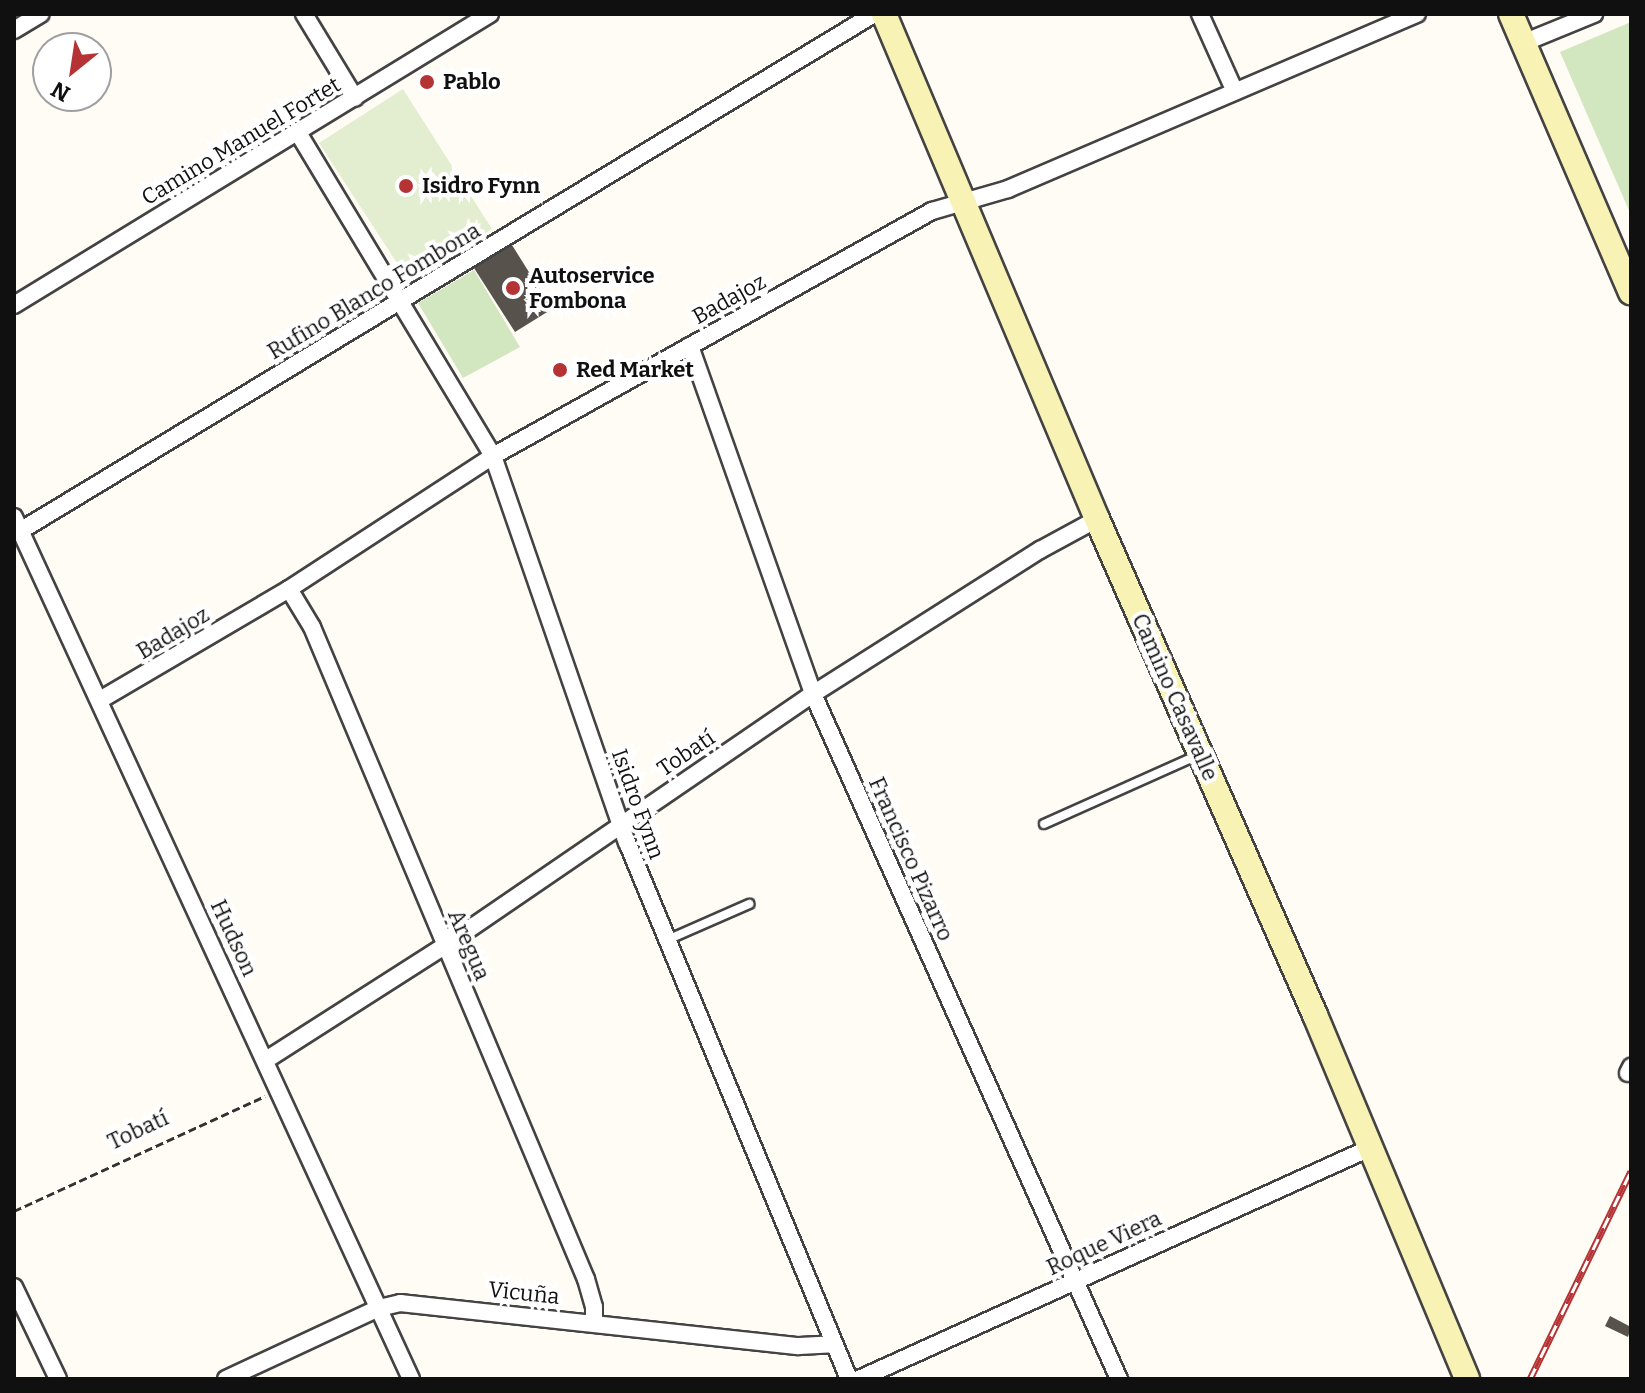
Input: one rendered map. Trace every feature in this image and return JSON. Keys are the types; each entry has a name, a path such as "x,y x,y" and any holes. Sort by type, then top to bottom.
{"street":[{"path":"14,30 41,14"},
{"path":"304,14 355,98"},
{"name":"Camino Manuel Fortet","path":"14,305 490,14"},
{"name":"Rufino Blanco Fombona","path":"17,524 401,301 874,14"},
{"name":"Camino Casavalle","path":"884,14 1097,519 1201,754 1467,1379"},
{"path":"1200,14 1235,92"},
{"name":"Badajoz","path":"100,700 289,589 493,456 932,211 1008,189 1417,14"},
{"path":"1511,14 1631,292"},
{"path":"1523,43 1594,14"},
{"name":"Isidro Fynn","path":"297,131 493,456 621,824 849,1379"},
{"name":"Francisco Pizarro","path":"690,346 813,694 1119,1379"},
{"name":"Tobatí","path":"266,1060 446,945 813,694 1040,550 1097,519"},
{"name":"Hudson","path":"17,524 411,1379"},
{"name":"Aregua","path":"289,589 312,627 586,1279 594,1307 594,1323"},
{"name":"Roque Viera","path":"859,1379 1370,1148"},
{"path":"14,1287 58,1379"},
{"name":"Vicuña","path":"226,1379 390,1304 417,1304 799,1346 833,1344"}],"lane":[{"path":"1044,824 1201,754"},
{"path":"667,940 749,904"}],"path":[{"name":"Tobatí","path":"14,1211 279,1090"}],"green space":[{"path":"1631,22 1631,215 1560,52"},
{"name":"Isidro Fynn","path":"403,89 492,229 408,280 319,143"},
{"path":"474,270 520,347 463,378 418,303"}],"building":[{"name":"Autoservice Fombona","path":"512,245 552,309 515,332 474,268"},
{"path":"1610,1316 1631,1327 1628,1337 1605,1326"}],"railway":[{"path":"1530,1379 1631,1171"}],"place":[{"name":"Pablo","path":"427,82"},
{"name":"Isidro Fynn","path":"406,186"},
{"name":"Autoservice Fombona","path":"513,288"},
{"name":"Red Market","path":"560,370"}]}
